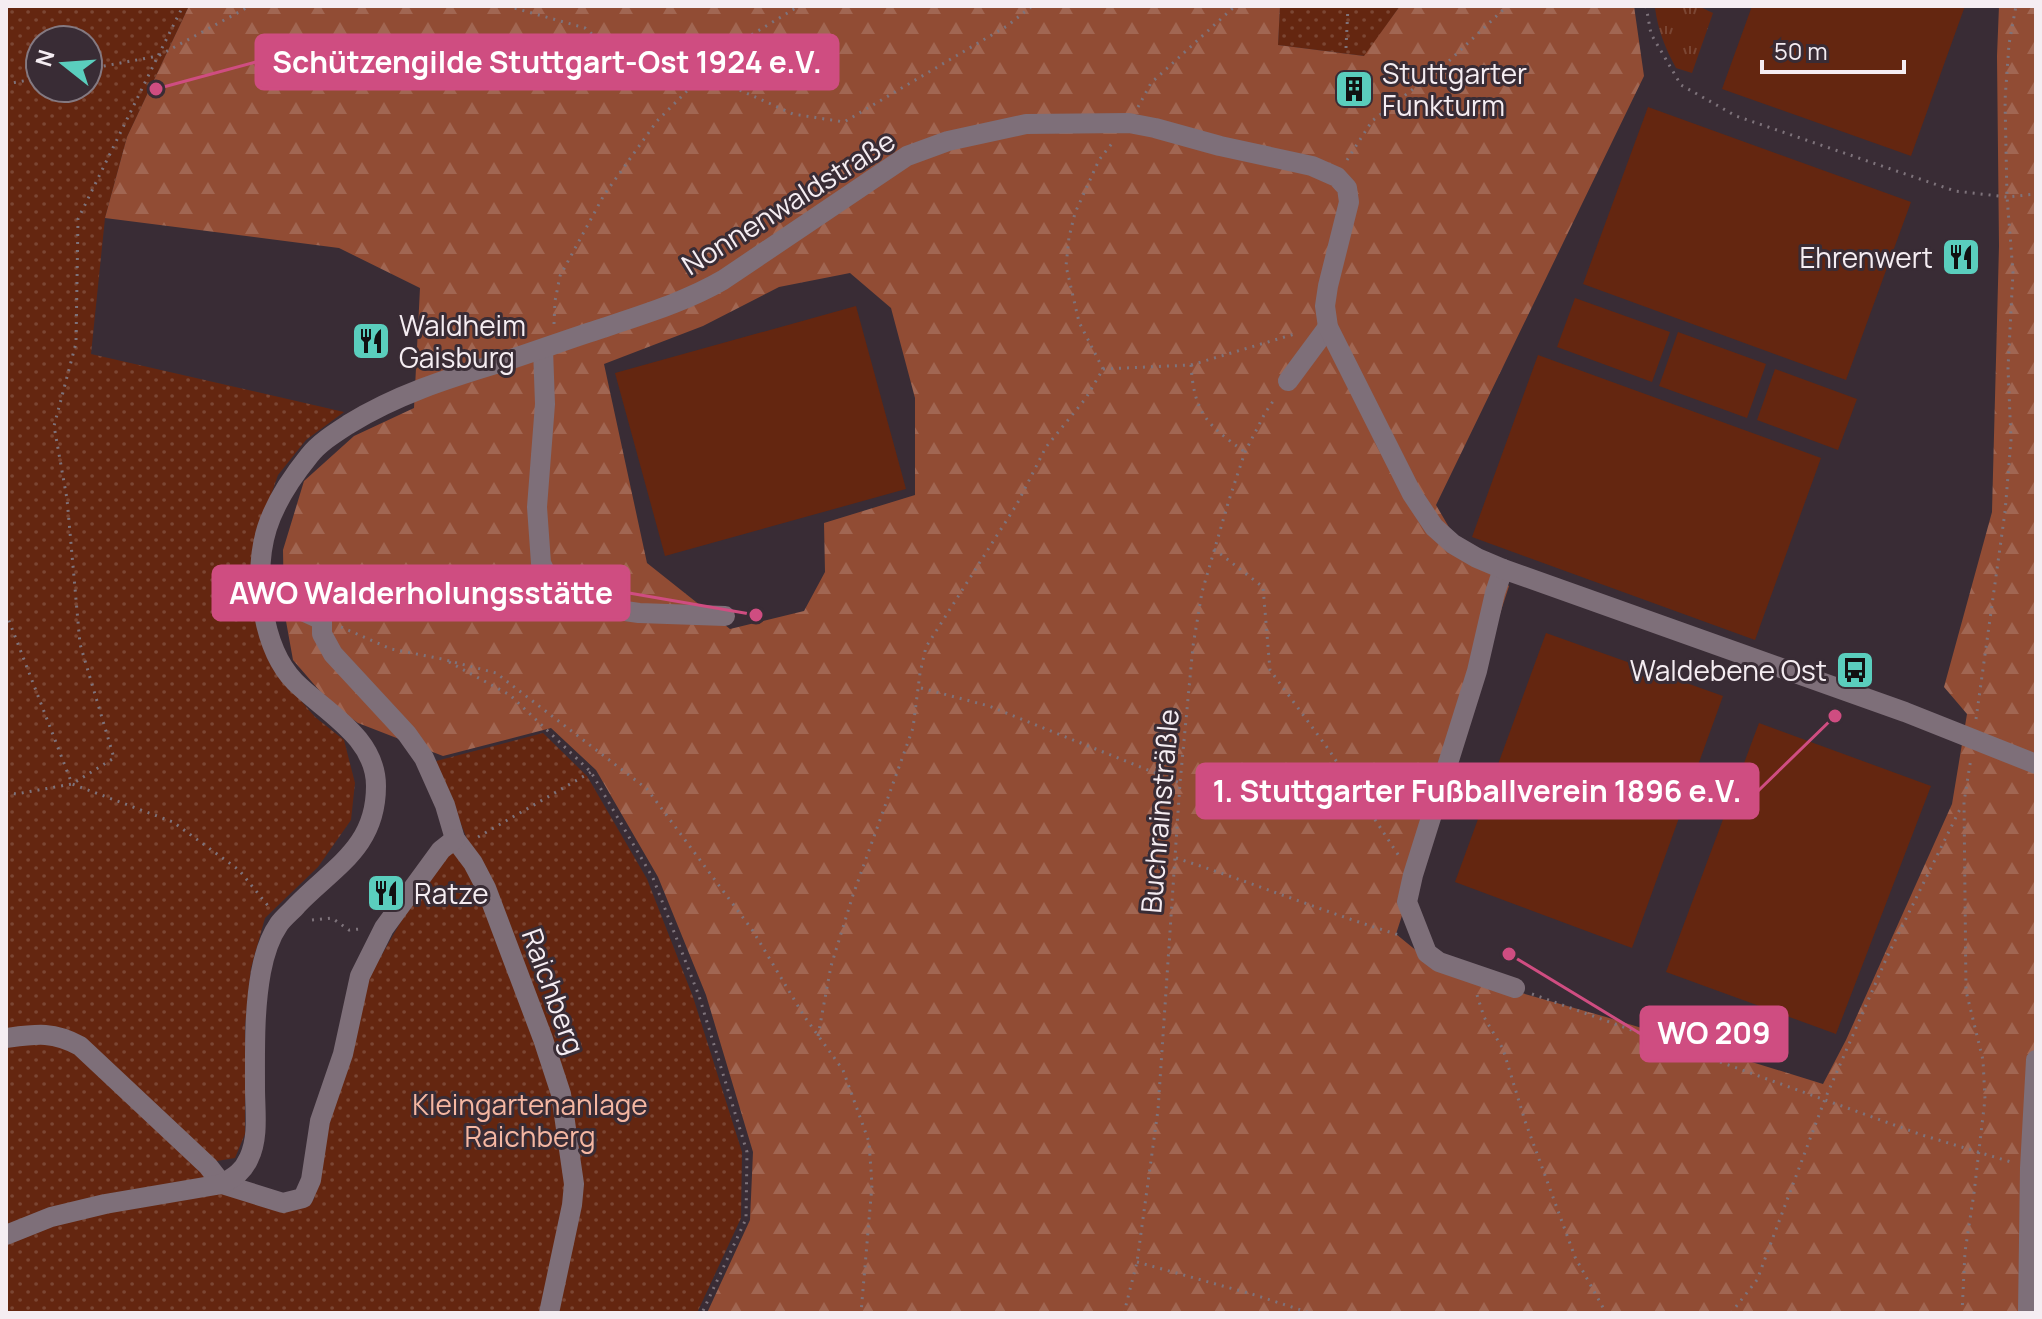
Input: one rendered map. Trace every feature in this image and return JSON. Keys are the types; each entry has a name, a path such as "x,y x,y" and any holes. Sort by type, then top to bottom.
{"street":[{"name":"Nonnenwaldstraße","path":"222,1184 239,1175 249,1160 255,1138 255,1028 261,972 268,945 279,923 357,849 369,828 375,802 376,781 370,760 349,729 293,680 281,662 271,642 261,596 261,561 267,529 282,494 311,452 333,434 406,394 695,296 907,156 948,141 1026,124 1129,123 1312,166 1337,177"},
{"path":"1337,177 1347,188 1349,202 1328,286 1325,306 1328,327 1412,494 1434,527 1453,544 1503,569 1905,712 2036,764"},
{"path":"1288,381 1328,327"},
{"path":"548,346 537,507 541,563 554,590 604,608 639,613 725,616"},
{"path":"1503,569 1477,671 1407,902 1427,953 1439,962 1515,988"},
{"path":"261,596 274,598 322,620"},
{"name":"Raichberg","path":"322,620 322,634 333,654 407,734 424,758 458,843 486,888 543,1039 561,1094 574,1184 549,1313"},
{"path":"6,1235 51,1217 105,1204 222,1184 283,1203 303,1198 311,1180 320,1121 343,1054 360,976 384,928 441,850 458,843"},
{"path":"6,1038 39,1033 64,1037 80,1046 208,1166 222,1184"},
{"path":"2028,1313 2030,1168 2036,1060"}],"path":[{"path":"6,792 16,794 72,784 114,758 80,644 67,499 54,426 76,343 78,219 183,6"},
{"path":"104,66 158,56 250,6"},
{"path":"507,6 585,28 637,73 704,74 793,114 844,122 1007,26 1032,6"},
{"path":"548,346 560,276 604,195 657,121 743,40 799,6"},
{"path":"1103,369 1079,322 1066,266 1075,213 1099,160 1129,123 1151,83 1235,6"},
{"path":"1346,48 1348,6"},
{"path":"1337,177 1372,121 1449,61 1507,6"},
{"path":"1646,6 1651,34 1681,85 1736,116 1955,191 2007,197 2036,194"},
{"path":"1962,1313 1965,1252 1985,1099 1983,1060 1966,991 1964,802 2005,512 2011,440 2008,368 2013,272 2007,197 2005,100 2009,44 2016,6"},
{"path":"1103,369 1191,365 1328,327"},
{"path":"1191,365 1192,385 1200,411 1245,452"},
{"path":"818,1037 831,966 867,854 913,728 926,647 1017,504 1046,447 1086,398 1103,369"},
{"name":"Buchrainsträßle","path":"1124,1313 1137,1262 1158,1110 1180,783 1193,646 1202,592 1245,452 1265,413 1288,381"},
{"path":"1214,549 1263,587 1270,670 1329,750 1413,875"},
{"path":"6,613 72,784 173,822 239,870 279,923 332,918 349,930 384,928"},
{"path":"322,620 391,649 496,673 647,789 753,931 818,1037 843,1070 869,1142 872,1185 861,1313"},
{"path":"442,659 510,695 591,772 653,878 699,996 747,1152 746,1219 702,1313"},
{"path":"919,687 989,706 1180,783"},
{"path":"458,843 591,772"},
{"path":"1731,1313 1757,1280 1825,1099 1887,957 1964,802"},
{"path":"1175,858 1239,878 1351,921 1422,942"},
{"path":"1475,974 1478,1000 1503,1049 1525,1121 1569,1242 1606,1313"},
{"path":"1515,988 1908,1130 2030,1168"},
{"path":"1137,1262 1310,1313"}],"green space":[{"name":"Kleingartenanlage Raichberg","path":"6,6 189,6 127,137 105,218 91,354 344,412 306,440 278,475 253,546 254,608 272,667 315,717 344,740 355,783 351,820 318,867 265,918 251,968 245,1027 245,1134 235,1158 211,1162 222,1193 300,1208 314,1199 327,1122 368,979 403,918 448,856 467,839 436,761 543,733 587,776 647,879 693,997 742,1152 741,1218 697,1313 6,1313"},
{"path":"189,6 1280,6 1278,45 1364,56 1400,6 1634,6 1644,76 1436,505 1450,529 1509,586 1396,934 1440,970 1823,1084 1846,1040 1952,804 1967,714 1944,687 1992,512 1999,246 1999,6 2036,6 2036,1313 707,1313 750,1220 753,1152 706,995 658,877 596,770 551,728 443,756 358,723 331,704 293,660 284,610 283,550 304,481 354,436 414,408 420,288 339,248 105,218 127,137","holes":["850,273 891,308 915,398 915,495 824,523 825,572 804,611 730,629 647,563 604,364 703,326 779,287"]},
{"path":"1280,6 1400,6 1365,56 1278,45"},
{"path":"1698,6 1713,13 1692,73 1676,68 1662,39 1655,8"},
{"path":"1752,6 1965,6 1911,156 1722,89"},
{"path":"1648,107 1911,202 1846,380 1583,284"},
{"path":"1575,298 1670,332 1652,382 1557,347"},
{"path":"856,306 906,489 665,556 615,373"},
{"path":"1678,332 1766,364 1747,418 1659,386"},
{"path":"1538,355 1821,458 1755,640 1472,537"},
{"path":"1775,369 1857,399 1838,450 1757,420"},
{"path":"1546,633 1723,696 1632,948 1455,882"},
{"path":"1759,723 1931,786 1836,1034 1666,972"}],"place":[{"name":"Schützengilde Stuttgart-Ost 1924 e.V.","path":"156,89"},
{"name":"Stuttgarter Funkturm","path":"1354,89"},
{"name":"Ehrenwert","path":"1961,257"},
{"name":"Waldheim Gaisburg","path":"371,341"},
{"name":"AWO Walderholungsstätte","path":"756,615"},
{"name":"Waldebene Ost","path":"1855,670"},
{"name":"1. Stuttgarter Fußballverein 1896 e.V.","path":"1835,716"},
{"name":"Ratze","path":"386,893"},
{"name":"WO 209","path":"1509,954"}]}
